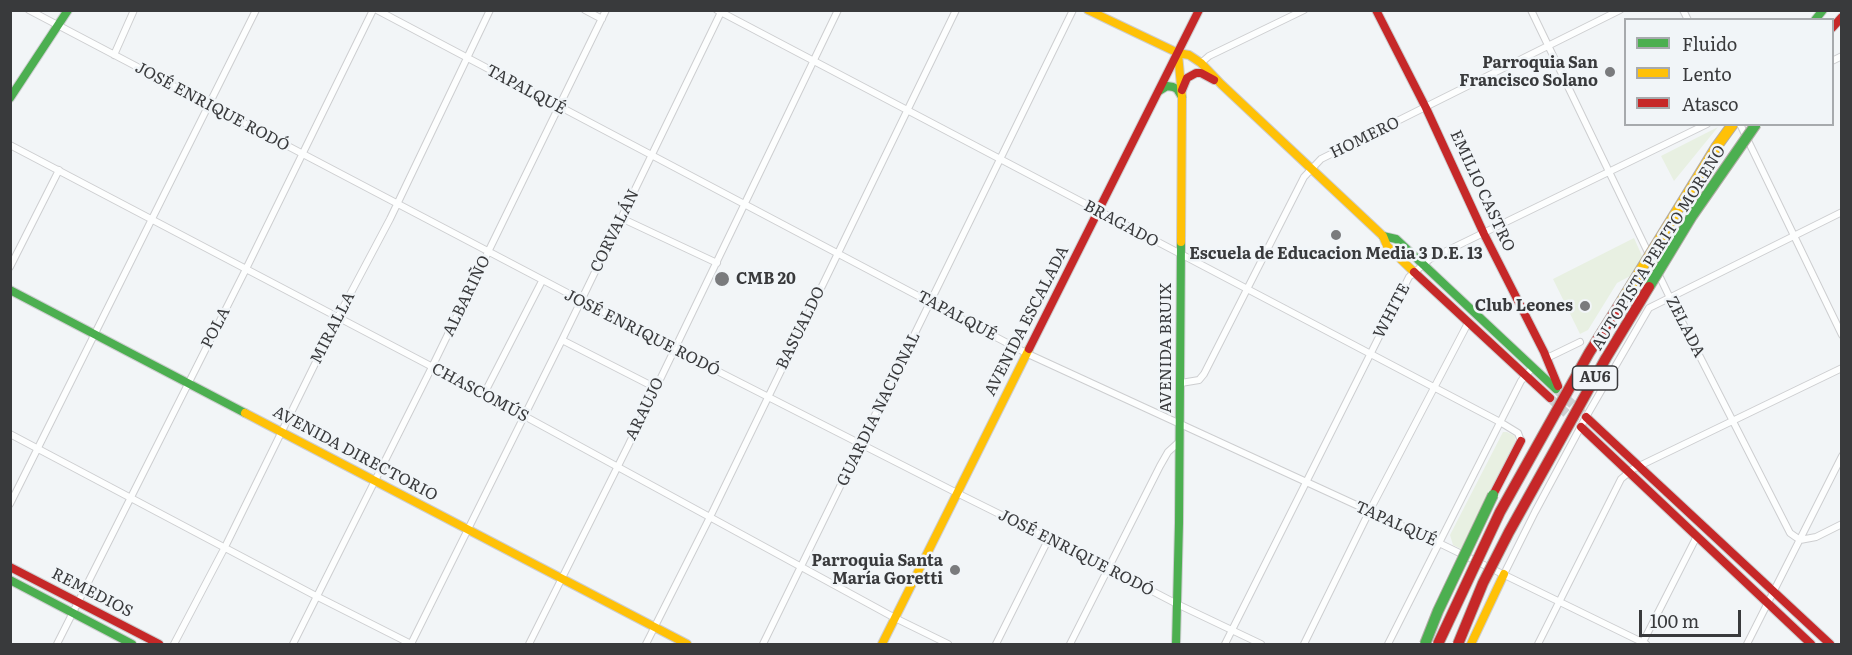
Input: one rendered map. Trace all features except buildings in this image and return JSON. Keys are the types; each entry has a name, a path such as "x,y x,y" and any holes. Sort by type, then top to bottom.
{"main road":[{"path":"10,98 68,10"},
{"path":"1088,10 1178,53 1189,55 1201,63 1383,236 1396,239 1419,269 1468,323 1529,371"},
{"name":"AVENIDA ESCALADA","path":"882,645 1199,10"},
{"name":"EMILIO CASTRO","path":"1376,10 1426,108 1484,234 1547,358 1555,391 1529,371"},
{"name":"AVENIDA BRUIX","path":"1176,645 1182,94 1178,53"},
{"path":"1159,91 1167,86 1173,87 1182,94 1187,78 1196,73 1221,84"},
{"name":"AUTOPISTA PERITO MORENO","path":"1438,645 1495,523 1589,353 1711,155 1732,126"},
{"name":"AUTOPISTA PERITO MORENO","path":"1458,645 1503,542 1606,358 1692,216 1755,126"},
{"path":"1419,269 1529,371"},
{"name":"AVENIDA DIRECTORIO","path":"10,290 687,645"},
{"path":"1583,422 1830,645"},
{"path":"1425,645 1438,611 1521,441"},
{"path":"1634,470 1697,536 1811,645"},
{"name":"REMEDIOS","path":"10,567 159,645"},
{"path":"1471,645 1504,574"},
{"name":"REMEDIOS","path":"10,580 132,645"}],"street":[{"name":"JOSÉ ENRIQUE RODÓ","path":"29,10 674,350 1261,645"},
{"path":"114,55 134,10"},
{"path":"10,504 256,10"},
{"name":"TAPALQUÉ","path":"375,10 1028,354 1439,543 1644,644"},
{"name":"POLA","path":"57,645 375,10"},
{"name":"MIRALLA","path":"174,645 397,204 490,10"},
{"path":"585,10 602,19"},
{"name":"ALBARIÑO","path":"292,645 489,253 606,10"},
{"name":"ARAUJO","path":"529,645 717,264 838,10"},
{"name":"BASUALDO","path":"646,645 956,10"},
{"name":"GUARDIA NACIONAL","path":"763,645 1073,10"},
{"path":"1201,63 1209,56 1304,10"},
{"name":"ZELADA","path":"1531,10 1670,298 1790,533 1800,540"},
{"name":"HOMERO","path":"1180,383 1199,380 1204,374 1304,177 1321,159 1620,10"},
{"name":"BRAGADO","path":"720,11 1500,422 1518,433 1521,441"},
{"name":"CORVALÁN","path":"411,645 562,340 720,11"},
{"name":"WHITE","path":"1226,645 1409,278 1430,259 1703,126"},
{"path":"1741,126 1842,335"},
{"name":"CHASCOMÚS","path":"10,145 484,394 948,645"},
{"path":"10,267 59,170"},
{"path":"1504,574 1534,512 1583,422 1649,308 1842,212"},
{"path":"621,218 717,264"},
{"path":"484,394 542,281"},
{"path":"1304,645 1369,512 1468,323"},
{"path":"562,340 656,388"},
{"path":"1547,358 1580,342"},
{"path":"1538,645 1621,479 1634,470 1842,368"},
{"path":"1388,645 1500,422 1529,371"},
{"path":"10,434 411,645"},
{"path":"1070,645 1168,452 1180,441"},
{"path":"1747,645 1842,456"},
{"path":"1800,540 1816,537 1842,524"},
{"path":"1644,644 1697,536"},
{"path":"996,645 1049,538"}],"shaded area":[{"path":"1718,127 1674,181 1661,156"},
{"name":"Club Leones","path":"1634,238 1647,267 1617,283 1588,330 1580,334 1553,279"},
{"path":"1503,432 1515,436 1515,444 1461,549 1453,545 1450,535"}],"tunnel":[{"path":"1556,389 1586,417"},
{"path":"1550,398 1581,427"}],"traffic: fast":[{"path":"10,98 68,10"},
{"path":"1817,18 1823,10"},
{"path":"1159,91 1167,86 1173,87 1182,97"},
{"path":"1649,287 1692,216 1755,126"},
{"path":"1383,236 1396,239 1556,389"},
{"path":"1176,644 1181,242"},
{"path":"10,290 245,413"},
{"path":"1425,644 1438,611 1493,495"},
{"path":"10,580 132,644"}],"traffic: slow":[{"path":"1088,10 1178,53 1189,55 1201,63 1383,236 1387,246 1414,272"},
{"path":"1178,53 1182,98 1181,242"},
{"path":"1621,302 1732,126"},
{"path":"882,644 1029,349"},
{"path":"245,413 687,644"},
{"path":"1471,644 1504,574"}],"traffic: jam":[{"path":"1029,349 1199,10"},
{"path":"1376,10 1426,108 1484,234 1544,352 1558,386"},
{"path":"1834,26 1842,17"},
{"path":"1182,90 1187,78 1196,73 1201,73 1214,80"},
{"path":"1414,272 1550,398"},
{"path":"1458,644 1483,583 1509,532 1606,358 1649,287"},
{"path":"1438,644 1500,512 1589,353 1621,302"},
{"path":"1586,417 1830,644"},
{"path":"1581,427 1811,644"},
{"path":"1493,495 1521,441"},
{"path":"10,567 159,644"}],"place":[{"name":"Parroquia San Francisco Solano","path":"1610,72"},
{"name":"Escuela de Educacion Media 3 D.E. 13","path":"1336,235"},
{"name":"CMB 20","path":"722,279"},
{"name":"Club Leones","path":"1585,306"},
{"name":"Parroquia Santa María Goretti","path":"955,570"}]}
